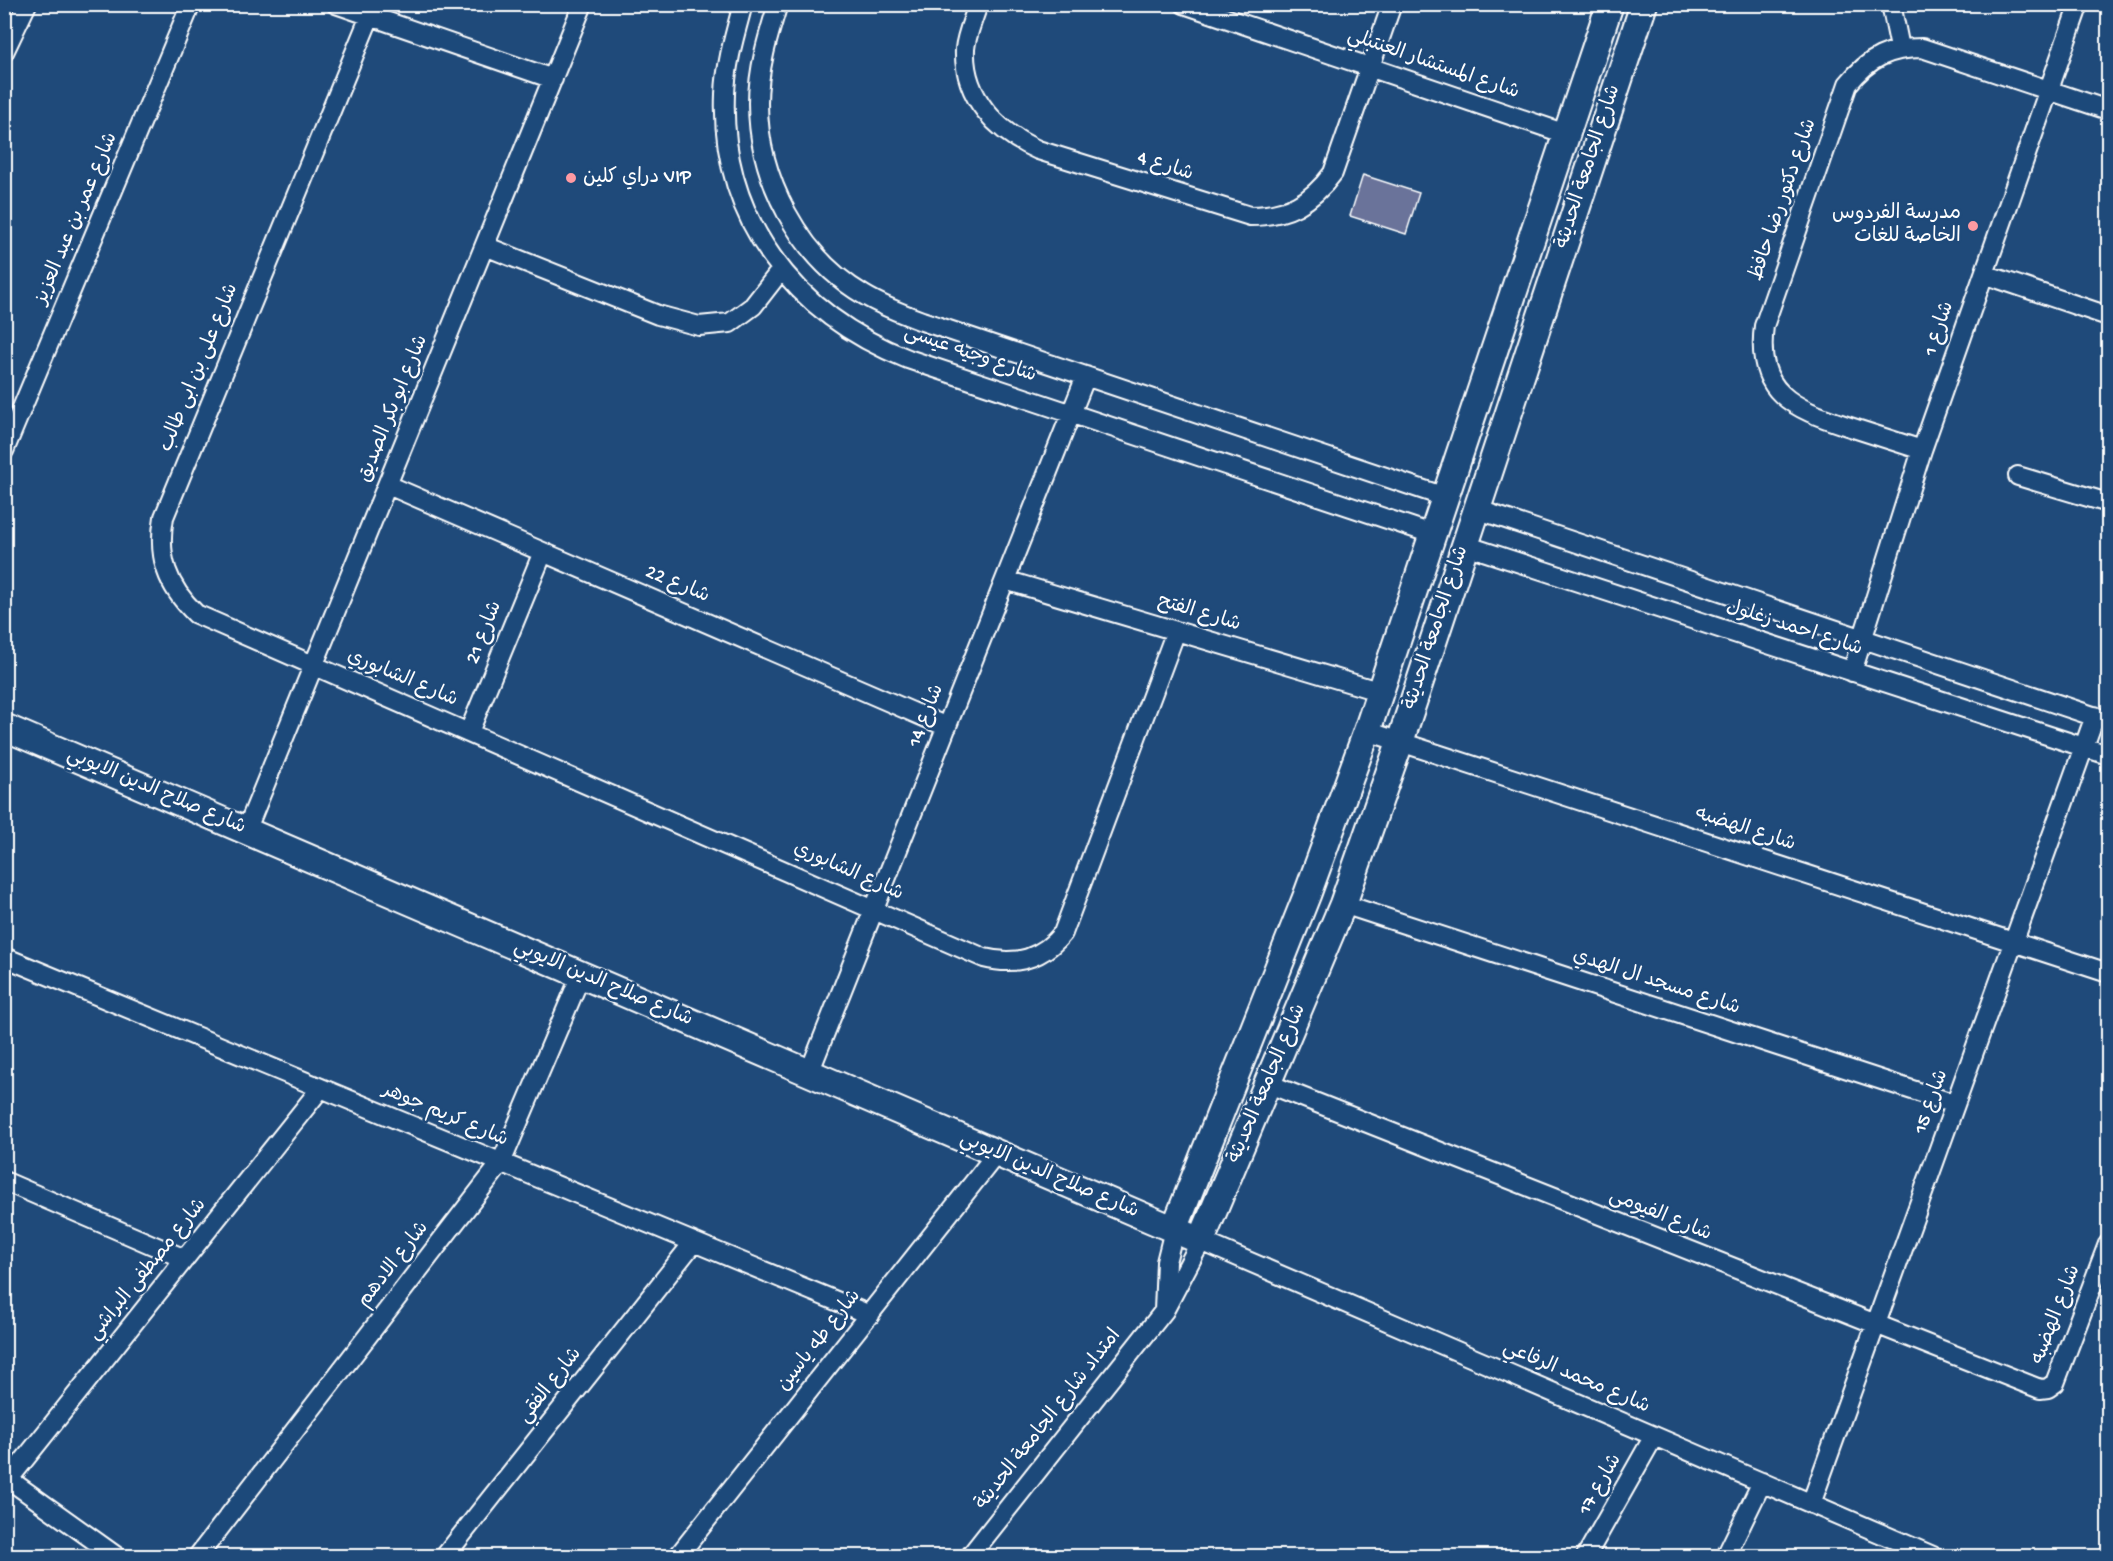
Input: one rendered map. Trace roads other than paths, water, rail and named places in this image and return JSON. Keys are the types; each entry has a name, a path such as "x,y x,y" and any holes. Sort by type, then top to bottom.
{"street":[{"path":"4,52 27,4"},
{"name":"شارع عمر بن عبد العزيز","path":"4,451 191,4"},
{"path":"336,4 553,79"},
{"name":"شارع ابو بكر الصديق","path":"246,831 583,4"},
{"name":"شارع وجيه عيسى","path":"743,4 728,61 725,93 729,156 748,216 781,270 825,315 879,348 1432,534"},
{"name":"شارع وجيه عيسى","path":"778,4 760,70 758,103 760,135 767,167 779,198 794,226 814,252 837,275 863,295 893,309 1086,376 1445,497"},
{"name":"شارع 4","path":"978,4 965,47 966,70 973,91 984,111 999,128 1017,141 1038,150 1250,216 1269,216 1288,211 1306,202 1321,189 1333,173 1392,4"},
{"name":"شارع الجامعة الحديثة","path":"1174,1230 1307,895 1381,692 1610,4"},
{"name":"شارع الجامعة الحديثة","path":"1201,1241 1343,904 1400,742 1644,4"},
{"path":"1891,4 1900,48"},
{"name":"شارع 1","path":"1852,672 1922,450 2079,4"},
{"name":"شارع المستشار العنتبلي","path":"1188,5 1566,134"},
{"name":"شارع على بن ابى طالب","path":"315,665 196,614 172,587 161,553 161,535 170,500 370,16"},
{"path":"1601,32 1630,44"},
{"name":"شارع دكتور رضا حافظ","path":"1922,450 1805,411 1790,402 1769,376 1762,342 1764,326 1848,84 1862,67 1880,55 1900,48 1922,48 2109,110"},
{"path":"485,246 658,315 699,326 730,323 753,306 781,270"},
{"path":"1984,274 2109,316"},
{"name":"شارع 14","path":"809,1073 1086,376"},
{"path":"2018,476 2108,500"},
{"name":"شارع 22","path":"388,485 948,727"},
{"name":"شارع احمد زغلول","path":"1476,509 2102,718"},
{"name":"شارع احمد زغلول","path":"1465,544 2109,755"},
{"name":"شارع 21","path":"469,732 543,552"},
{"name":"شارع الفتح","path":"1005,580 1381,692"},
{"name":"شارع الشابوري","path":"315,665 876,908 984,958 1001,962 1036,956 1051,947 1063,933 1176,631"},
{"name":"شارع 15","path":"1811,1504 2084,747 2102,718"},
{"name":"شارع صلاح الدين الايوبي","path":"4,727 1201,1241"},
{"name":"شارع الهضبه","path":"1367,731 2109,973"},
{"name":"شارع مسجد ال الهدي","path":"1343,904 1955,1104"},
{"name":"شارع كريم جوهر","path":"4,957 870,1315"},
{"name":"شارع الادهم","path":"198,1557 501,1163 581,975"},
{"name":"شارع الفيومى","path":"1269,1084 2036,1388"},
{"name":"شارع مصطفى البراشي","path":"7,1478 321,1088"},
{"name":"شارع طه ياسين","path":"678,1557 997,1154"},
{"path":"4,1181 185,1259"},
{"path":"1164,1311 1166,1262 1174,1230"},
{"name":"امتداد شارع الجامعة الحديثة","path":"970,1557 1164,1311 1201,1241"},
{"name":"شارع محمد الرفاعي","path":"1201,1241 1929,1556"},
{"name":"شارع الفقي","path":"446,1557 693,1243"},
{"name":"شارع الهضبه","path":"2036,1388 2048,1388 2055,1383 2109,1244"},
{"name":"شارع 17","path":"1586,1557 1654,1436"},
{"path":"7,1478 116,1557"},
{"path":"1726,1557 1761,1482"}],"place":[{"name":"دراي كلين VIP","path":"571,178"},
{"name":"مدرسة الفردوس الخاصة للغات","path":"1973,226"}]}
